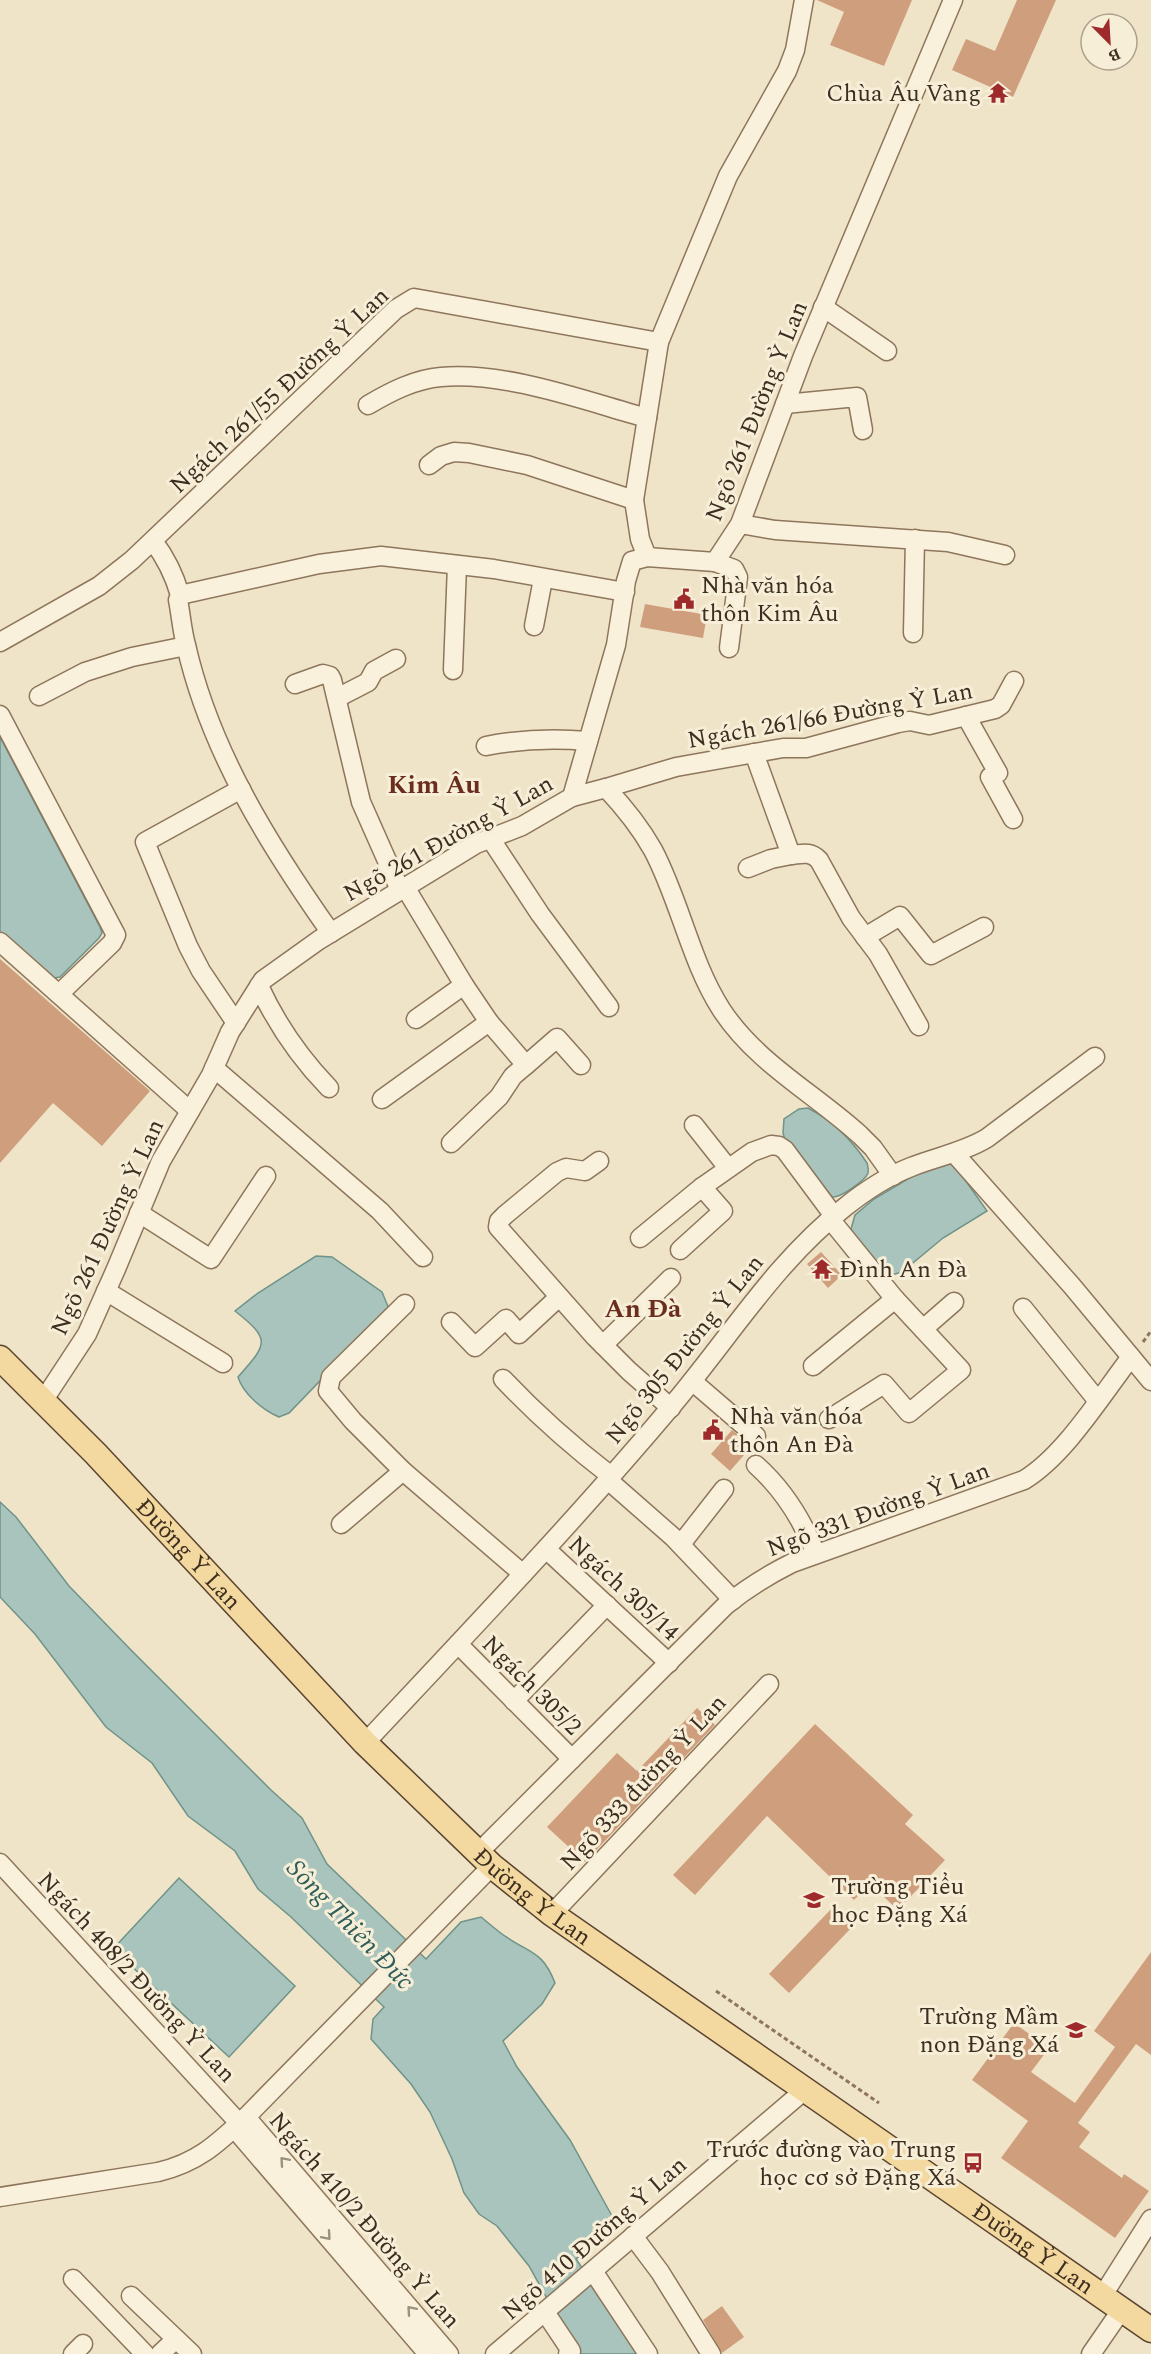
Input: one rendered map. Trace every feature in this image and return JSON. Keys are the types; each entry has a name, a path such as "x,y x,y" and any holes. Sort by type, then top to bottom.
{"main road":[{"name":"Đường Ỷ Lan","path":"0,1358 96,1454 365,1743 485,1859 552,1914 1151,2330"}],"street":[{"path":"729,648 738,577 735,569 715,562 647,557 640,539 634,500 659,342 728,176 787,71 795,50 804,0"},
{"name":"Ngõ 261 Đường Ỷ Lan","path":"715,562 740,524 823,307 953,0"},
{"name":"Ngách 261/55 Đường Ỷ Lan","path":"0,642 99,586 153,541 396,309 414,298 659,342"},
{"path":"823,307 887,351"},
{"path":"368,405 411,384 440,377 466,377 514,382 647,418"},
{"path":"785,404 856,397 863,430"},
{"path":"429,465 441,456 454,452 469,453 527,465 634,500"},
{"path":"740,524 775,530 948,542 1005,555"},
{"path":"913,633 915,539"},
{"path":"153,541 166,557 180,595 178,600 186,646 202,697 227,762 284,865 331,933"},
{"path":"180,595 319,564 381,556 494,569 625,592"},
{"name":"Ngõ 261 Đường Ỷ Lan","path":"43,1401 87,1334 161,1161 262,980 331,933 476,844 522,826 572,797 616,645 632,561 647,557"},
{"path":"453,670 457,565"},
{"path":"534,626 543,579"},
{"path":"39,696 85,672 132,657 186,646"},
{"path":"337,698 368,682 374,670 396,659"},
{"path":"295,684 327,675 332,680 361,802 403,888 489,1022 526,1065"},
{"name":"Ngách 261/66 Đường Ỷ Lan","path":"572,797 676,767 783,748 806,748 898,723 910,721 929,725 995,709 1001,705 1014,681"},
{"path":"0,715 116,935 112,943 59,994"},
{"path":"966,716 998,773 990,777 1013,819"},
{"path":"486,746 521,739 557,738 588,741"},
{"path":"754,753 790,855"},
{"path":"606,788 636,823 653,850 703,977 731,1024 754,1050 860,1135 873,1148 893,1176"},
{"path":"236,1023 197,962 172,912 145,842 241,789"},
{"path":"490,838 540,914 609,1007"},
{"path":"748,868 790,855 807,853 814,855 919,1026"},
{"path":"865,936 900,916 931,955 984,927"},
{"path":"0,942 190,1111"},
{"path":"416,1019 464,985"},
{"path":"259,986 289,1041 329,1088"},
{"path":"382,1099 489,1022"},
{"path":"451,1143 499,1097 513,1076 557,1038 581,1065"},
{"name":"Ngõ 305 Đường Ỷ Lan","path":"365,1743 610,1478 692,1381 769,1282 832,1217 893,1176 987,1138 1095,1057"},
{"path":"214,1068 380,1211 423,1257"},
{"path":"694,1125 728,1168"},
{"path":"639,1238 702,1187 762,1147 779,1146 785,1150 832,1217 895,1299 961,1370 909,1413 884,1384 829,1419"},
{"path":"954,1153 1151,1381"},
{"path":"599,1161 585,1171 566,1168 557,1172 499,1221 498,1227 603,1345 670,1408"},
{"path":"139,1213 211,1259 266,1176"},
{"path":"680,1250 723,1211 702,1187"},
{"path":"603,1345 671,1278"},
{"path":"106,1292 222,1363"},
{"path":"451,1322 475,1347 506,1319 519,1334 559,1297"},
{"path":"813,1366 895,1299"},
{"path":"923,1329 954,1302"},
{"path":"405,1304 331,1377 328,1392 352,1421 403,1471 523,1574"},
{"path":"1023,1308 1098,1400"},
{"name":"Ngõ 331 Đường Ỷ Lan","path":"0,2197 175,2168 198,2158 240,2123 441,1917 485,1859 572,1759 733,1600 768,1575 816,1554 1024,1480 1042,1469 1057,1453 1131,1357"},
{"path":"503,1379 539,1417 610,1478 681,1544 733,1600"},
{"path":"692,1381 756,1436"},
{"path":"756,1466 777,1485 794,1508 816,1554"},
{"path":"340,1524 403,1471"},
{"path":"681,1544 724,1489"},
{"name":"Ngách 305/14","path":"546,1549 669,1663"},
{"path":"514,1701 607,1605"},
{"name":"Ngách 305/2","path":"458,1644 572,1759"},
{"name":"Ngõ 333 đường Ỷ Lan","path":"552,1914 769,1684"},
{"name":"Ngách 408/2 Đường Ỷ Lan","path":"0,1863 240,2123"},
{"name":"Ngõ 410 Đường Ỷ Lan","path":"495,2354 806,2089"},
{"name":"Ngách 410/2 Đường Ỷ Lan","path":"240,2123 351,2253 428,2354"},
{"path":"1091,2354 1112,2302 1151,2219"},
{"path":"633,2236 666,2282 711,2354"},
{"name":"Ngách 410/2 Đường Ỷ Lan","path":"351,2253 449,2354"},
{"path":"593,2271 648,2354"},
{"path":"73,2279 145,2354"},
{"path":"131,2296 192,2354"},
{"path":"545,2312 571,2351 568,2354"},
{"path":"160,2354 176,2339"}],"path":[{"path":"716,1990 879,2103"}],"water":[{"path":"0,737 102,933 60,977 54,978 48,975 0,932"},
{"path":"808,1108 841,1132 867,1163 866,1176 852,1188 836,1197 832,1197 785,1140 784,1119 799,1109"},
{"path":"949,1163 954,1164 987,1211 943,1238 902,1272 888,1276 882,1272 854,1236 851,1229 855,1215 874,1199 921,1171"},
{"path":"316,1256 332,1257 382,1292 389,1309 289,1413 279,1417 254,1401 238,1377 255,1357 261,1342 255,1329 235,1311 258,1293"},
{"name":"Sông Thiên Đức","path":"0,1502 16,1517 69,1586 271,1790 302,1818 327,1864 426,1959 461,1922 481,1917 504,1936 536,1955 546,1965 555,1983 542,2004 503,2041 517,2067 570,2140 617,2225 576,2259 640,2354 569,2354 575,2349 529,2266 497,2226 479,2214 464,2193 452,2159 430,2112 411,2084 371,2039 373,2019 384,2007 291,1917 258,1889 235,1851 188,1816 152,1763 106,1727 35,1634 0,1597"},
{"path":"179,1878 295,1986 229,2057 113,1949"}],"building":[{"path":"817,0 912,0 884,66 830,45 844,12"},
{"path":"1017,0 1056,0 1013,97 952,70 966,39 995,51"},
{"path":"645,604 707,615 703,638 640,627"},
{"path":"0,959 150,1091 102,1146 53,1103 0,1163"},
{"path":"821,1252 842,1275 828,1288 807,1264"},
{"path":"732,1430 752,1446 730,1471 711,1454"},
{"path":"697,1708 715,1725 585,1862 547,1827 617,1753 637,1771"},
{"path":"815,1724 913,1815 905,1824 945,1860 898,1910 870,1884 854,1900 767,1816 695,1895 673,1875"},
{"path":"835,1905 855,1924 789,1993 769,1974"},
{"path":"1151,1952 1151,2055 1136,2044 1078,2123 1090,2132 1079,2147 1122,2178 1124,2174 1149,2191 1115,2238 1001,2158 1028,2121 972,2080 1014,2023 1049,2048 1031,2072 1075,2103 1115,2047 1094,2031"},
{"path":"722,2306 744,2337 722,2353 703,2320"}],"place":[{"name":"Chùa Âu Vàng","path":"998,93"},
{"name":"Nhà văn hóa thôn Kim Âu","path":"684,599"},
{"name":"Đình An Đà","path":"822,1269"},
{"name":"Nhà văn hóa thôn An Đà","path":"713,1430"},
{"name":"Trường Tiểu học Đặng Xá","path":"814,1900"},
{"name":"Trường Mầm non Đặng Xá","path":"1076,2030"},
{"name":"Trước đường vào Trung học cơ sở Đặng Xá","path":"973,2163"}],"district":[{"name":"Kim Âu","path":"434,784"},
{"name":"An Đà","path":"643,1308"}]}
